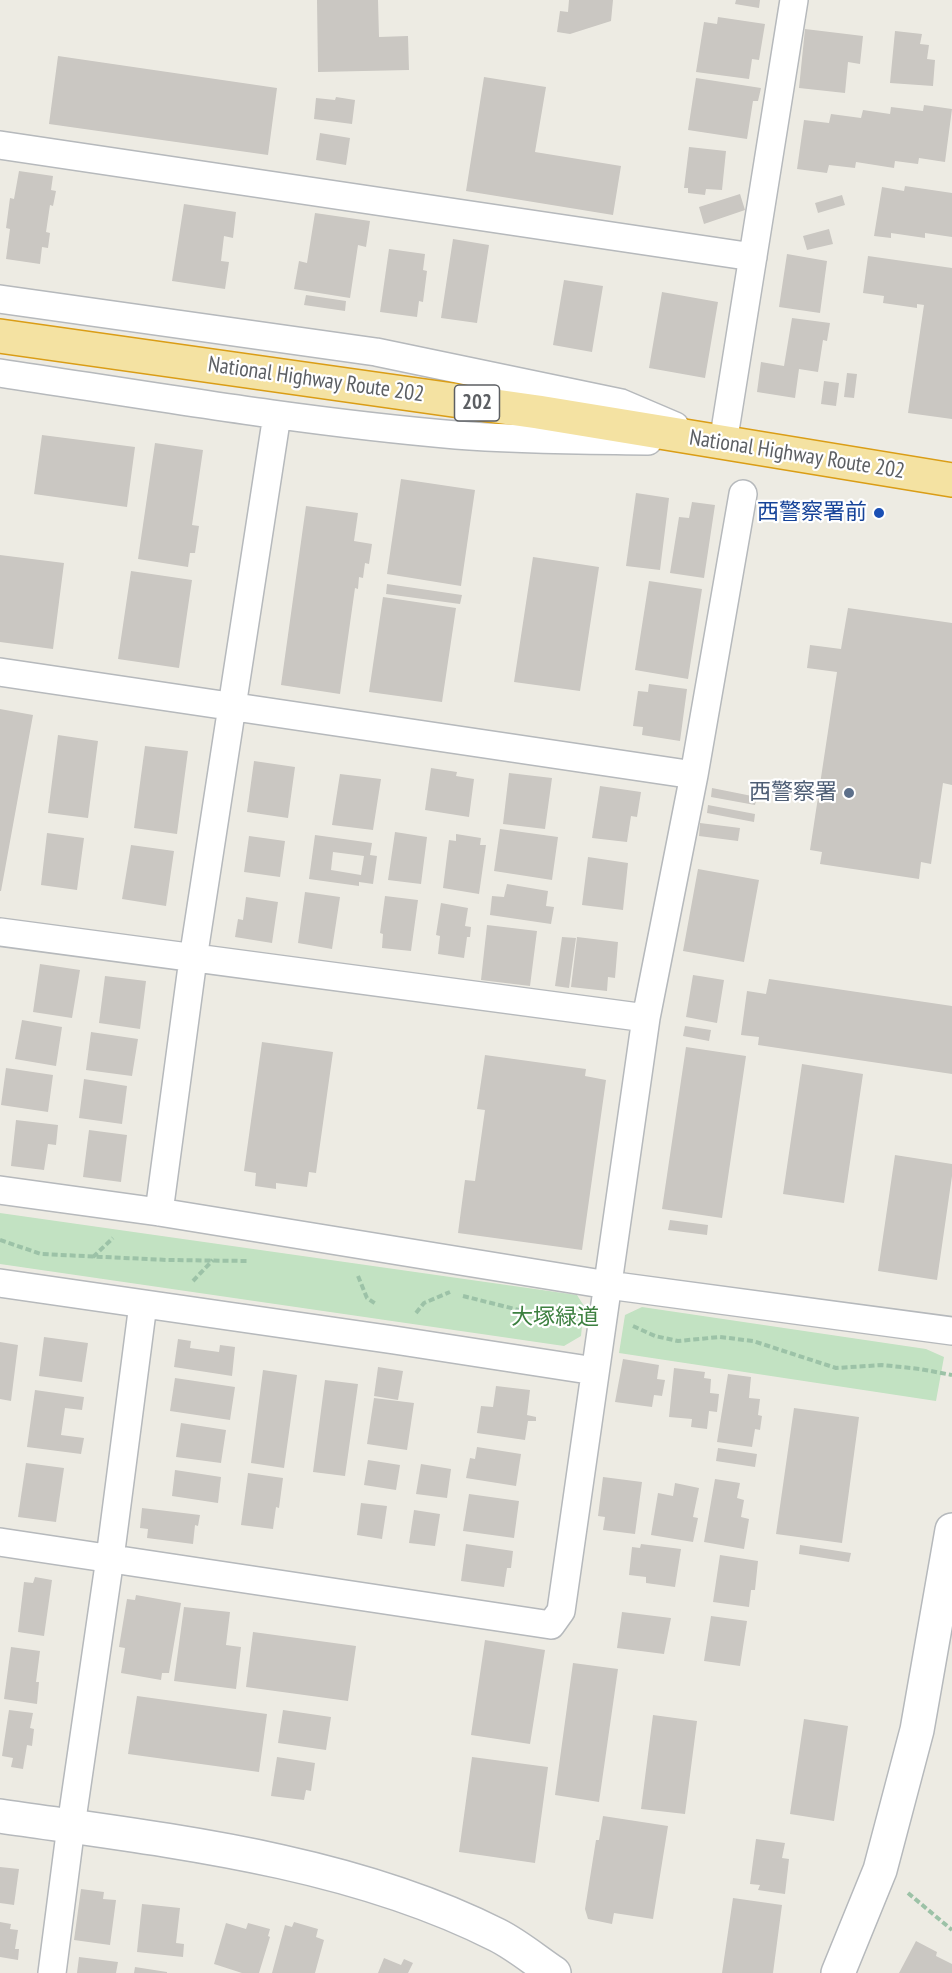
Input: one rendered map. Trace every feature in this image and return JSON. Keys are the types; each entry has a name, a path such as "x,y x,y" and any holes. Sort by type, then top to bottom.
{"highway":[{"name":"National Highway Route 202","path":"0,336 538,412 952,480"}],"street":[{"path":"718,442 753,257 794,0"},
{"path":"0,145 753,257"},
{"path":"0,299 376,352 621,404 718,442"},
{"path":"0,373 277,415 457,435 571,440 718,442"},
{"path":"159,1212 193,959 277,415"},
{"path":"0,1542 551,1625 561,1611 646,1018 694,775 743,494"},
{"path":"0,672 694,775"},
{"path":"0,932 646,1018"},
{"path":"0,1190 159,1212 608,1285 952,1331"},
{"path":"0,1283 595,1371"},
{"path":"52,1973 110,1558 142,1304"},
{"path":"838,1973 880,1870 917,1730 952,1530"},
{"path":"0,1816 260,1857 349,1879 426,1904 499,1936 554,1973"}],"path":[{"path":"0,1240 41,1254 168,1260 256,1261"},
{"path":"369,1278 358,1276 366,1298 380,1308"},
{"path":"412,1319 424,1303 450,1292 438,1290"},
{"path":"462,1295 555,1319 620,1320 655,1336 678,1341 720,1337 753,1341 836,1368 882,1365 952,1375"},
{"path":"880,1870 952,1930"}],"green space":[{"name":"大塚緑道","path":"0,1213 577,1295 584,1306 581,1336 564,1346 0,1264"},
{"name":"大塚緑道","path":"642,1307 926,1349 944,1357 936,1401 619,1353 625,1315"}],"building":[{"path":"317,0 378,0 379,37 408,36 409,70 318,72"},
{"path":"569,0 613,0 611,21 570,34 557,32 560,11 568,12"},
{"path":"736,0 760,0 759,8 735,4"},
{"path":"718,17 765,24 759,60 752,59 749,79 696,72 704,22 717,24"},
{"path":"805,29 863,36 860,64 848,62 845,93 799,88"},
{"path":"895,31 922,34 920,44 929,45 927,59 935,60 933,86 890,83"},
{"path":"58,56 277,88 268,155 49,124"},
{"path":"484,77 546,87 535,152 621,166 613,215 466,191"},
{"path":"696,78 761,88 758,101 753,101 747,139 688,130"},
{"path":"336,97 355,100 352,124 314,119 316,98 335,100"},
{"path":"924,105 952,109 945,162 919,158 918,164 895,161 894,168 856,162 855,168 829,165 827,173 797,169 804,120 829,123 831,114 861,118 863,110 890,114 891,107 923,111"},
{"path":"320,133 350,138 346,165 316,160"},
{"path":"689,147 726,151 722,190 706,189 705,195 688,193 688,188 684,188"},
{"path":"19,171 53,176 51,190 56,191 53,206 50,205 46,232 50,233 48,248 42,247 40,264 6,259 10,229 6,228 10,198 14,199"},
{"path":"905,186 952,193 952,237 925,233 925,238 891,233 891,238 874,236 882,187 904,191"},
{"path":"740,194 745,210 704,224 699,207"},
{"path":"842,195 845,205 818,213 815,203"},
{"path":"184,204 236,212 233,238 224,236 221,261 229,262 225,289 172,281"},
{"path":"315,213 370,221 366,247 358,245 350,298 294,289 299,261 307,263"},
{"path":"829,229 833,244 807,250 803,236"},
{"path":"453,239 489,245 477,323 441,318"},
{"path":"389,249 425,254 423,270 427,271 423,302 419,301 417,317 380,312"},
{"path":"787,254 827,261 820,313 779,307"},
{"path":"868,256 952,268 952,419 908,413 924,305 917,304 917,308 883,303 884,296 863,293"},
{"path":"564,280 603,286 592,352 553,345"},
{"path":"662,292 718,302 705,378 649,368"},
{"path":"306,295 346,301 345,311 304,305"},
{"path":"792,318 830,323 827,341 823,340 818,372 799,369 795,398 757,392 761,362 784,366"},
{"path":"847,373 857,374 854,398 844,397"},
{"path":"824,381 839,383 836,406 821,404"},
{"path":"42,435 135,447 127,507 34,494"},
{"path":"155,443 203,450 192,525 199,526 195,553 190,553 188,567 138,559"},
{"path":"401,479 475,490 461,586 387,574"},
{"path":"636,493 669,498 660,570 626,566"},
{"path":"692,502 715,505 704,578 670,573 679,517 689,518"},
{"path":"306,506 358,513 354,541 372,544 369,564 365,563 363,578 359,577 358,589 355,588 340,694 281,685"},
{"path":"0,555 64,563 53,649 0,642"},
{"path":"533,557 599,567 580,691 514,682"},
{"path":"131,571 192,580 179,668 118,659"},
{"path":"649,581 702,589 688,679 635,670"},
{"path":"387,584 462,595 460,604 386,594"},
{"path":"383,597 456,608 442,702 369,692"},
{"path":"848,608 952,623 952,785 943,783 931,864 921,862 919,879 820,864 822,852 810,850 837,672 807,668 810,645 841,649"},
{"path":"649,684 687,689 680,741 642,735 643,727 633,726 638,691 648,692"},
{"path":"0,709 33,715 1,891 0,891"},
{"path":"58,735 98,741 88,818 48,813"},
{"path":"145,746 188,751 177,834 134,828"},
{"path":"254,761 295,767 288,818 247,812"},
{"path":"431,768 457,772 456,776 474,779 469,817 425,810"},
{"path":"509,773 552,778 545,829 503,824"},
{"path":"340,774 381,779 373,830 332,825"},
{"path":"600,786 641,792 637,817 631,816 627,842 592,838"},
{"path":"712,788 757,797 755,805 711,797"},
{"path":"708,805 755,814 754,822 707,813"},
{"path":"700,823 740,828 738,841 699,836"},
{"path":"500,829 558,837 552,880 494,871"},
{"path":"395,832 427,837 421,884 388,880"},
{"path":"47,833 84,838 77,890 41,885"},
{"path":"456,834 481,838 480,845 486,845 479,894 443,888 449,840 456,841"},
{"path":"315,835 372,843 370,855 377,856 373,884 359,882 359,886 309,879","holes":["333,852 364,856 361,875 331,870"]},
{"path":"249,836 285,841 280,877 244,872"},
{"path":"131,845 174,851 166,906 122,899"},
{"path":"588,857 628,863 623,910 582,905"},
{"path":"698,869 759,880 744,962 683,951"},
{"path":"507,884 548,891 546,906 554,907 551,924 490,915 492,896 504,897"},
{"path":"305,892 340,897 332,949 298,943"},
{"path":"385,896 418,900 411,951 382,948 383,934 380,933"},
{"path":"246,897 278,902 272,943 235,937 238,919 243,920"},
{"path":"441,903 468,908 465,926 471,927 464,958 438,954 440,936 436,935"},
{"path":"487,925 537,931 530,986 481,980"},
{"path":"562,937 576,938 569,988 555,986"},
{"path":"577,937 618,942 615,978 608,977 607,991 571,987"},
{"path":"40,964 80,970 72,1018 33,1012"},
{"path":"693,975 724,980 717,1023 686,1017"},
{"path":"105,976 146,981 140,1029 99,1023"},
{"path":"769,979 952,1006 952,1074 758,1045 759,1037 741,1035 747,991 766,994"},
{"path":"22,1020 62,1027 56,1066 15,1059"},
{"path":"685,1026 711,1030 709,1041 683,1036"},
{"path":"91,1032 138,1039 132,1076 86,1070"},
{"path":"262,1042 333,1052 316,1173 309,1172 307,1187 276,1183 276,1189 255,1186 256,1173 244,1171"},
{"path":"686,1047 746,1056 722,1218 662,1209"},
{"path":"485,1055 586,1069 585,1076 606,1080 582,1250 458,1233 465,1180 475,1181 485,1110 477,1109"},
{"path":"802,1064 863,1074 844,1203 783,1194"},
{"path":"6,1068 53,1075 48,1112 1,1105"},
{"path":"84,1079 127,1086 122,1124 79,1118"},
{"path":"16,1120 58,1125 56,1145 48,1144 44,1170 11,1166"},
{"path":"89,1130 127,1135 121,1182 83,1177"},
{"path":"895,1155 952,1164 937,1280 878,1271"},
{"path":"670,1220 708,1225 707,1235 668,1230"},
{"path":"44,1337 88,1343 82,1382 39,1376"},
{"path":"178,1339 191,1341 190,1348 219,1352 220,1345 235,1347 232,1376 174,1367"},
{"path":"0,1342 18,1345 11,1401 0,1399"},
{"path":"623,1359 659,1365 657,1379 665,1380 662,1396 654,1395 652,1407 615,1402"},
{"path":"378,1367 403,1371 398,1400 374,1396"},
{"path":"674,1368 705,1372 704,1378 711,1379 710,1393 719,1394 717,1412 709,1411 707,1429 691,1427 692,1419 669,1417"},
{"path":"263,1370 297,1375 284,1468 251,1463"},
{"path":"728,1374 751,1377 749,1398 760,1399 758,1415 762,1416 760,1430 755,1429 752,1447 717,1442"},
{"path":"175,1378 235,1387 230,1420 170,1411"},
{"path":"325,1380 358,1384 345,1476 313,1472"},
{"path":"496,1386 530,1390 527,1415 536,1417 536,1421 528,1421 525,1440 477,1433 481,1406 493,1407"},
{"path":"35,1390 84,1397 82,1410 65,1408 61,1435 84,1438 81,1454 27,1447"},
{"path":"374,1398 414,1403 407,1450 367,1444"},
{"path":"794,1408 859,1417 842,1543 776,1534"},
{"path":"181,1423 226,1430 221,1463 176,1457"},
{"path":"477,1447 521,1454 516,1486 466,1478 470,1458 475,1459"},
{"path":"718,1448 757,1454 755,1467 716,1461"},
{"path":"368,1460 400,1465 396,1490 364,1485"},
{"path":"26,1463 64,1468 56,1522 18,1517"},
{"path":"421,1464 451,1469 447,1498 416,1494"},
{"path":"175,1470 221,1477 218,1503 172,1496"},
{"path":"248,1473 283,1478 279,1508 276,1507 273,1529 241,1525"},
{"path":"603,1477 642,1482 635,1534 603,1530 605,1517 598,1516"},
{"path":"715,1479 740,1483 737,1498 744,1500 741,1517 749,1519 744,1549 704,1542"},
{"path":"675,1483 699,1488 693,1517 698,1518 693,1542 651,1535 658,1493 673,1496"},
{"path":"469,1494 519,1501 514,1538 463,1531"},
{"path":"361,1503 387,1506 382,1539 357,1535"},
{"path":"142,1508 200,1515 198,1526 195,1525 193,1544 147,1538 148,1529 140,1528"},
{"path":"414,1510 440,1514 435,1546 409,1543"},
{"path":"466,1544 513,1551 511,1568 507,1568 504,1587 461,1581"},
{"path":"641,1544 681,1549 675,1587 646,1583 646,1577 629,1575 632,1547 640,1548"},
{"path":"800,1545 851,1553 849,1562 799,1554"},
{"path":"720,1555 758,1561 755,1590 751,1590 749,1607 713,1602"},
{"path":"35,1577 52,1580 44,1636 18,1632 24,1582 33,1583"},
{"path":"136,1595 181,1603 169,1673 162,1673 161,1680 121,1673 125,1648 119,1647 127,1599 135,1600"},
{"path":"184,1607 230,1612 226,1645 241,1647 236,1689 174,1681"},
{"path":"622,1612 671,1618 664,1654 617,1648"},
{"path":"711,1616 747,1621 740,1666 704,1661"},
{"path":"253,1632 356,1646 348,1701 246,1687"},
{"path":"485,1640 545,1650 530,1744 471,1735"},
{"path":"11,1647 40,1651 36,1682 39,1682 37,1704 4,1699"},
{"path":"573,1663 618,1669 599,1802 555,1795"},
{"path":"137,1696 267,1714 259,1772 128,1754"},
{"path":"9,1710 33,1713 30,1728 34,1729 32,1746 27,1745 23,1769 11,1767 13,1758 2,1756"},
{"path":"283,1710 331,1717 326,1750 278,1743"},
{"path":"653,1715 697,1721 685,1814 641,1809"},
{"path":"804,1719 848,1726 834,1821 790,1814"},
{"path":"277,1757 315,1763 311,1791 306,1790 304,1800 271,1796"},
{"path":"472,1757 548,1767 535,1863 459,1852"},
{"path":"603,1816 668,1826 653,1919 614,1913 612,1924 588,1919 585,1909 596,1840 599,1840"},
{"path":"756,1839 785,1843 782,1858 789,1859 785,1894 758,1890 760,1885 750,1884"},
{"path":"0,1867 19,1869 14,1905 0,1903"},
{"path":"81,1889 104,1892 103,1899 116,1900 110,1945 74,1940"},
{"path":"733,1898 782,1905 773,1973 722,1973"},
{"path":"142,1904 180,1908 176,1943 184,1944 183,1957 137,1952"},
{"path":"0,1922 11,1924 10,1929 18,1930 15,1949 19,1949 18,1960 0,1957"},
{"path":"294,1922 318,1929 316,1937 324,1940 315,1973 272,1973 285,1925 292,1927"},
{"path":"226,1923 246,1929 248,1923 270,1929 268,1936 270,1937 259,1973 242,1973 214,1964"},
{"path":"916,1941 937,1952 936,1956 952,1964 952,1973 899,1973"},
{"path":"79,1957 118,1962 116,1973 77,1973"},
{"path":"384,1958 401,1965 404,1959 413,1963 408,1973 378,1973"},
{"path":"135,1967 167,1972 167,1973 134,1973"}],"place":[{"name":"西警察署前","path":"879,513"},
{"name":"西警察署","path":"849,793"}]}
